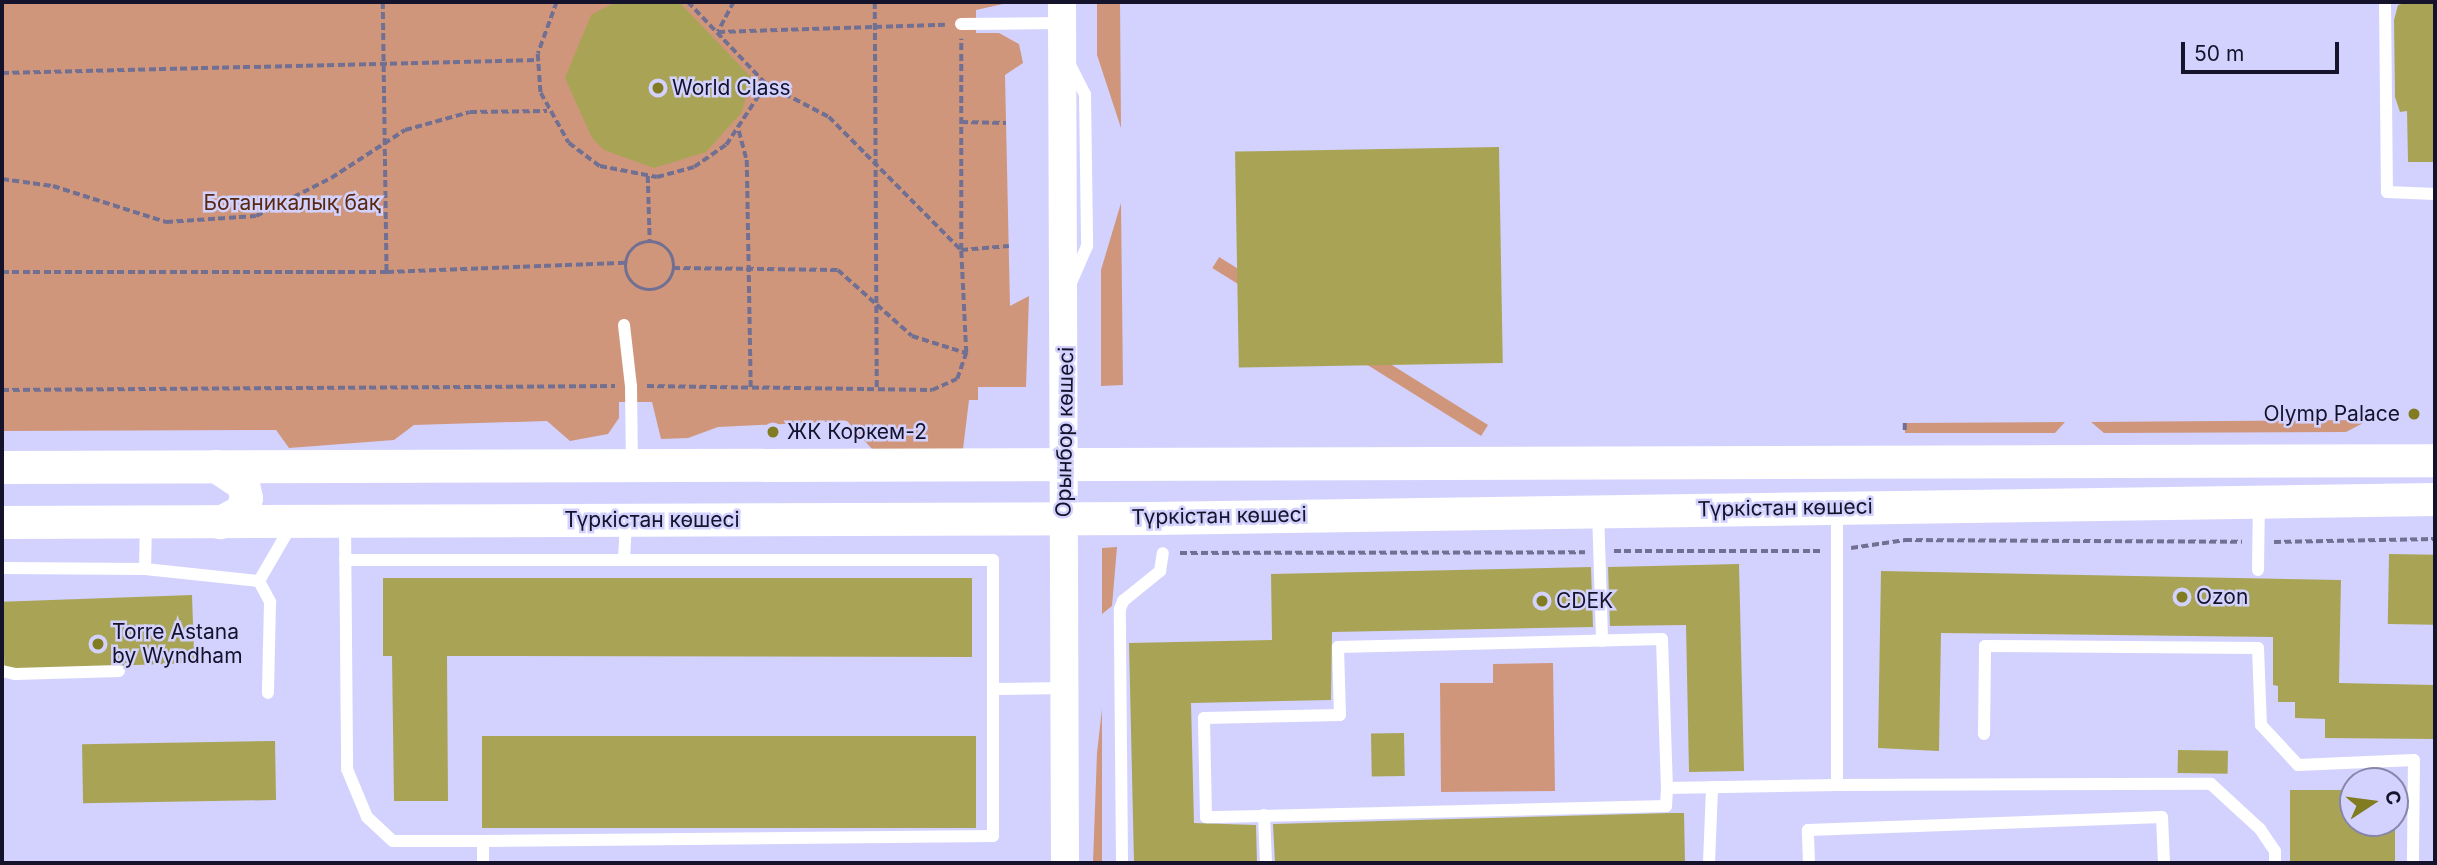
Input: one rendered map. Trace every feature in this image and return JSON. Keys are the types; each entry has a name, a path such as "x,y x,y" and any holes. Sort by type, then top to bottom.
{"main road":[{"path":"2,467 2435,460"},
{"path":"216,466 243,484 246,498 241,511 220,522"},
{"path":"373,466 356,471 346,486 347,497 358,510 384,521"},
{"name":"Түркістан көшесі","path":"2,522 1064,517 2435,499"}],"street":[{"name":"Орынбор көшесі","path":"1063,25 1066,296 1065,863"}],"lane":[{"path":"2385,2 2387,192 2435,194"},
{"path":"961,24 1063,25"},
{"path":"624,325 631,386 632,464"},
{"path":"2258,570 2259,501"},
{"path":"1837,508 1837,785"},
{"path":"1598,511 1602,641"},
{"path":"624,560 626,520"},
{"path":"260,582 293,521"},
{"path":"345,521 345,560 347,769 367,817 393,841 993,836 993,560 345,560"},
{"path":"145,569 146,522"},
{"path":"1122,863 1120,609 1123,601 1160,571 1163,553"},
{"path":"2,568 145,569 260,582"},
{"path":"260,582 270,602 268,693"},
{"path":"1662,639 1667,788 1667,806 1206,817 1204,718 1340,715 1338,647 1662,639"},
{"path":"1984,734 1985,646 2258,648 2261,725 2298,765 2414,760 2413,863"},
{"path":"2,671 15,674 119,671"},
{"path":"993,689 1065,688"},
{"path":"1667,788 2211,785 2260,829 2274,851 2275,863"},
{"path":"1709,863 1712,787"},
{"path":"1264,815 1266,863"},
{"path":"1809,863 1808,830 2162,817 2164,863"},
{"path":"482,841 483,863"}],"path":[{"path":"383,2 387,272"},
{"path":"557,2 541,35 538,60 547,111 569,143 583,156 618,173 648,176 694,167 739,131 766,84"},
{"path":"688,2 766,84 829,117 961,250 1009,246"},
{"path":"718,32 734,2"},
{"path":"875,2 877,389"},
{"path":"2,390 631,386 932,390 957,379 966,353 961,250 961,24 718,32"},
{"path":"2,73 538,60"},
{"path":"2,178 54,186 166,222 256,216 331,178 405,130 470,111 547,111"},
{"path":"961,122 1006,122"},
{"path":"739,131 747,160 751,388"},
{"path":"648,176 650,242"},
{"path":"650,242 667,250 673,268 664,285 649,289 630,279 626,264 632,249 650,242"},
{"path":"2,272 387,272 626,264"},
{"path":"673,268 838,270 912,336 966,353"},
{"path":"1905,423 1905,433"},
{"path":"1163,553 1837,551 1905,540 2259,542 2435,539"}],"green space":[{"name":"Ботаникалық бақ","path":"2,2 1012,2 976,10 976,33 999,33 1019,44 1023,63 1005,75 1010,306 1029,296 1026,387 978,387 978,400 969,400 963,449 872,449 847,421 718,427 688,438 661,439 652,402 619,402 619,418 608,434 570,441 547,421 414,425 394,440 289,448 276,430 2,431"},
{"path":"1097,2 1120,2 1121,128 1097,55"},
{"path":"1121,203 1123,385 1101,386 1101,270"},
{"path":"1219,257 1488,425 1481,436 1212,268"},
{"path":"2369,420 2346,432 2104,433 2091,422"},
{"path":"2065,422 2055,433 1905,433 1905,423"},
{"path":"1117,547 1112,606 1102,614 1102,548"},
{"path":"1553,663 1555,791 1441,792 1440,683 1493,683 1493,664"},
{"path":"1102,709 1102,863 1093,863 1097,753"}],"building":[{"name":"World Class","path":"616,2 680,3 751,77 742,112 706,152 654,168 604,150 592,138 565,78 591,15"},
{"path":"2408,2 2435,2 2435,162 2408,162 2407,111 2400,112 2395,97 2394,20 2398,5"},
{"path":"1499,147 1503,363 1239,368 1235,152"},
{"path":"2389,554 2435,555 2434,625 2388,624"},
{"path":"1739,564 1744,771 1689,772 1686,625 1610,626 1608,567"},
{"path":"1591,567 1593,627 1332,632 1331,700 1191,703 1194,823 1256,825 1257,863 1134,863 1129,643 1272,640 1271,574"},
{"path":"1881,571 2341,580 2339,683 2435,685 2435,739 2325,738 2325,719 2295,718 2295,702 2278,702 2278,686 2273,685 2273,637 1941,633 1939,751 1878,748"},
{"path":"383,578 972,578 972,657 447,656 448,801 394,801 392,656 383,656"},
{"name":"Torre Astana by Wyndham","path":"192,595 194,663 4,670 2,602"},
{"path":"1404,733 1405,776 1372,777 1371,734"},
{"path":"482,736 976,736 976,828 482,828"},
{"path":"275,741 276,800 83,803 82,744"},
{"path":"2178,750 2228,751 2228,774 2178,773"},
{"path":"2290,790 2339,790 2339,837 2395,837 2395,863 2290,863"},
{"path":"1684,813 1685,863 1275,863 1273,824"}],"place":[{"name":"World Class","path":"658,88"},
{"name":"Olymp Palace","path":"2414,414"},
{"name":"ЖК Коркем-2","path":"773,432"},
{"name":"Ozon","path":"2182,597"},
{"name":"CDEK","path":"1542,601"},
{"name":"Torre Astana by Wyndham","path":"98,644"}]}
